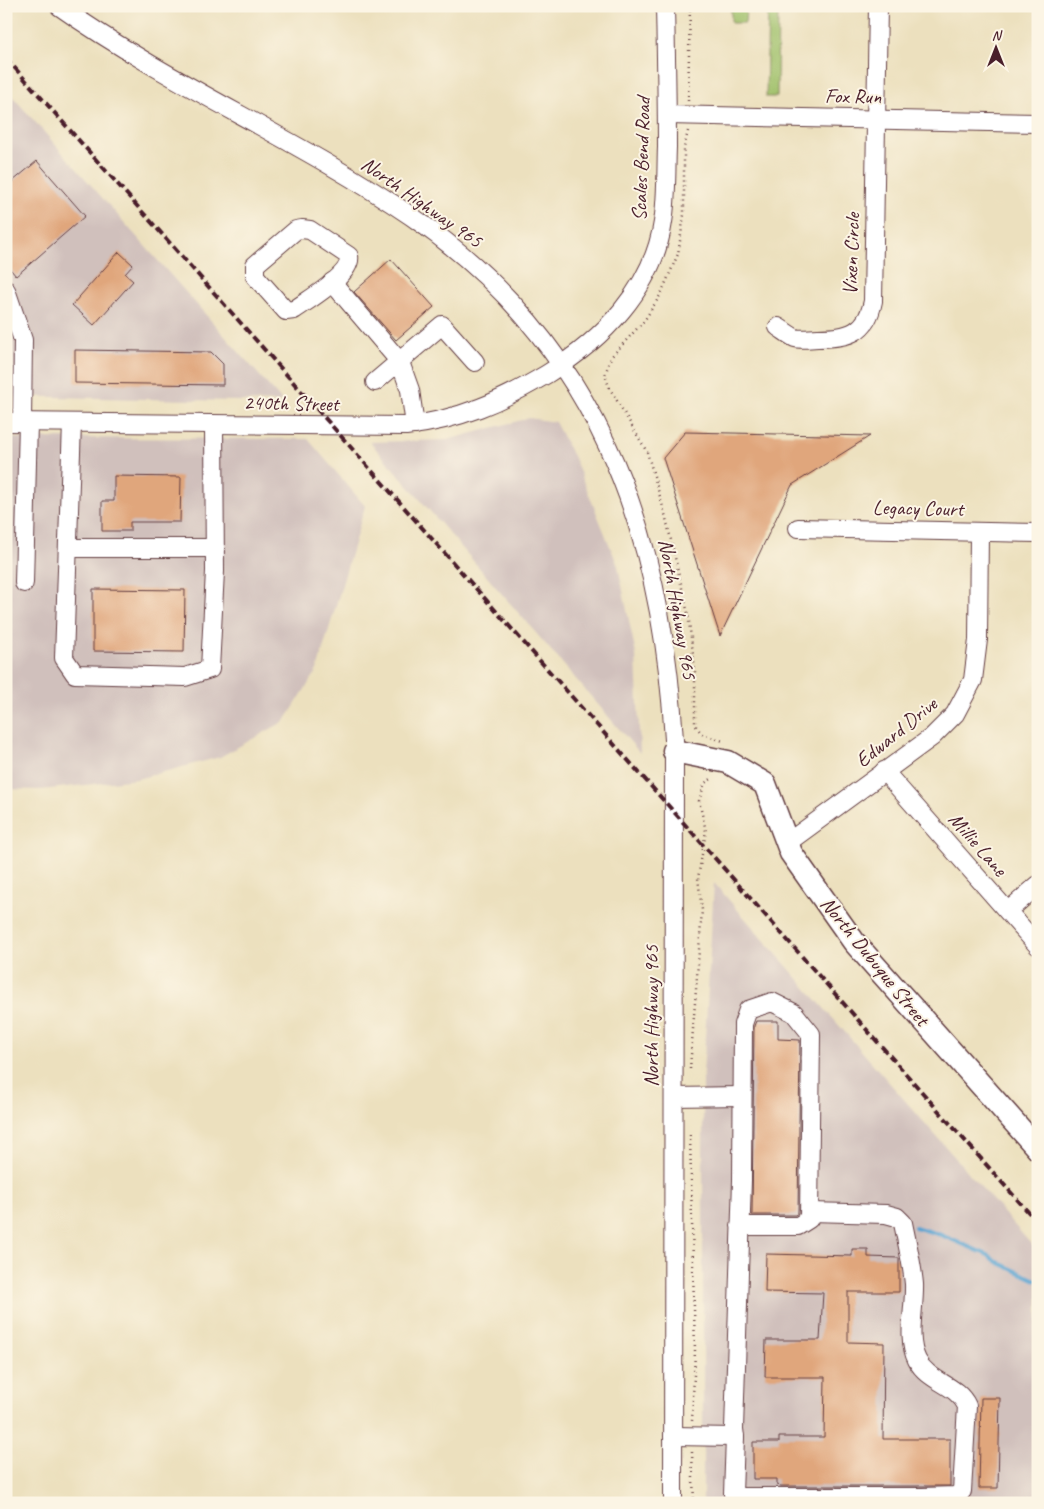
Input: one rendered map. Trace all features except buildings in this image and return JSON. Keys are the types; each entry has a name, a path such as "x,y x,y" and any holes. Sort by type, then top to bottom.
{"main road":[{"name":"North Dubuque Street","path":"674,751 728,762 765,784 790,853 854,942 1035,1141"}],"street":[{"name":"North Highway 965","path":"59,6 122,47 360,184 424,225 480,270 518,310 561,365 612,454 638,522 649,561 660,612 671,692 682,1097 673,1503"},
{"name":"Scales Bend Road","path":"561,365 606,328 623,311 639,289 652,263 663,224 667,115 665,6"},
{"name":"Vixen Circle","path":"778,327 796,338 839,338 853,334 864,325 871,314 873,301 878,6"},
{"name":"Fox Run","path":"667,115 1038,123"},
{"path":"296,230 310,230 349,256 350,261 344,272 332,282 294,310 286,311 255,276 255,265 296,230"},
{"path":"332,282 400,362 410,390 415,425"},
{"path":"6,290 23,340 19,422 24,583"},
{"path":"375,382 442,325 475,362"},
{"path":"6,332 23,340"},
{"name":"240th Street","path":"19,422 332,426 415,425 455,417 481,409 516,392 561,365"},
{"path":"72,423 64,658 75,674 185,676 210,669 215,548 214,424"},
{"name":"Legacy Court","path":"798,528 1038,533"},
{"name":"Edward Drive","path":"787,843 932,736 955,714 972,680 978,640 979,532"},
{"path":"69,548 215,548"},
{"name":"Millie Lane","path":"884,771 1038,946"},
{"path":"1008,911 1038,885"},
{"path":"740,1226 798,1226 809,1219 810,1212 811,1034 794,1013 772,1002 748,1010 742,1024 740,1226 733,1494 737,1497 956,1496 962,1491 967,1406 963,1398 954,1390 926,1373 913,1350 914,1282 903,1223 897,1217 886,1214 810,1212"},
{"path":"682,1097 742,1096"},
{"path":"673,1436 735,1437"}],"path":[{"path":"688,115 690,6"},
{"path":"615,353 606,368 606,381 652,464 682,582 694,652 695,725 702,734 723,741"},
{"path":"682,1097 702,910 698,878 706,831 699,801 703,787 709,780"},
{"path":"690,1130 695,1351 692,1436 694,1503"}],"shaded area":[{"path":"6,89 283,402 6,396"},
{"path":"529,418 555,422 575,460 618,566 636,655 640,753 370,442 447,440"},
{"path":"6,438 308,439 365,506 317,670 285,721 220,757 137,779 41,790 6,789"},
{"path":"714,883 1038,1252 1038,1503 703,1503 703,1075"}],"green space":[{"path":"768,6 778,6 777,97 766,97"},
{"path":"731,8 746,9 745,23 731,23"}],"waterway":[{"path":"915,1227 941,1235 988,1255 1001,1264 1038,1281"}],"railway":[{"path":"6,58 1038,1223"}]}
